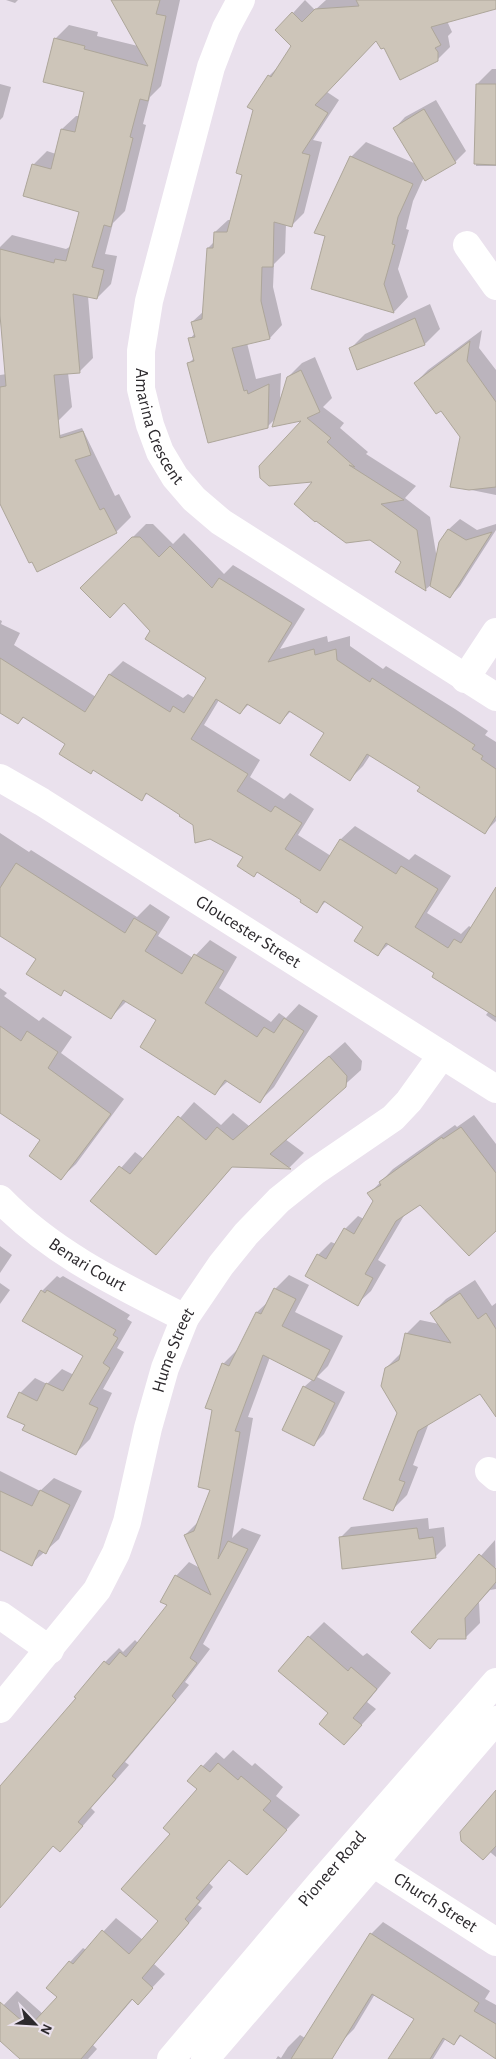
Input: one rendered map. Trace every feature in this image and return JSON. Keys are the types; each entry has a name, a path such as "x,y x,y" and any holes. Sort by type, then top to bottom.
{"street":[{"name":"Amarina Crescent","path":"241,0 226,28 211,67 149,301 141,351 141,389 150,425 160,452 175,478 194,499 221,522 496,697"},
{"path":"467,245 496,286"},
{"path":"465,679 496,632"},
{"name":"Gloucester Street","path":"0,778 68,818 496,1089"},
{"name":"Hume Street","path":"0,1709 97,1590 116,1553 127,1522 148,1428 165,1368 185,1318 221,1265 246,1234 279,1200 307,1178 393,1118 421,1086 442,1055"},
{"name":"Benari Court","path":"0,1199 18,1218 93,1271 185,1318"},
{"path":"0,1615 50,1650"},
{"name":"Pioneer Road","path":"171,2059 350,1849 496,1682"},
{"name":"Pioneer Road","path":"205,2059 496,1720"},
{"name":"Church Street","path":"350,1849 496,1942"}],"building":[{"path":"111,0 160,0 156,14 166,16 148,101 140,99 130,137 133,138 111,227 104,225 92,267 104,270 97,299 73,294 80,373 54,375 60,438 83,431 91,455 75,460 100,510 104,508 117,533 37,572 32,562 29,563 0,504 0,387 6,386 0,315 0,249 54,263 55,259 66,261 79,212 23,196 32,164 51,169 61,129 75,132 84,92 43,82 54,38 85,46 84,49 148,66"},
{"path":"356,0 496,0 496,9 431,27 441,45 435,48 438,52 438,61 400,80 384,48 381,49 376,41 315,105 328,113 302,153 310,155 292,227 274,222 273,267 262,267 261,301 270,339 232,348 244,391 247,390 248,394 269,384 268,428 208,443 187,363 194,361 188,338 195,337 191,322 202,319 207,248 213,248 214,232 227,232 242,175 236,173 253,110 247,107 268,75 271,77 291,46 275,30 292,12 302,22 315,9 359,6"},
{"path":"476,84 496,84 496,165 474,164"},
{"path":"424,109 456,163 425,181 393,128"},
{"path":"350,156 413,184 398,217 392,244 395,245 384,284 394,313 311,289 325,236 314,233"},
{"path":"415,318 425,345 357,370 349,348"},
{"path":"470,341 467,361 496,402 496,487 469,490 450,487 460,437 441,411 436,414 414,383"},
{"path":"301,370 320,412 307,418 331,438 327,442 355,467 349,465 404,500 381,504 417,530 426,591 395,572 401,562 370,540 346,543 315,522 294,504 312,482 269,486 260,478 259,466 301,421 272,427 287,377"},
{"path":"448,529 466,540 492,532 450,598 430,586 439,542"},
{"path":"132,537 140,537 159,557 170,546 212,588 219,578 292,623 268,662 314,649 315,655 336,649 337,660 370,682 372,678 475,745 472,749 483,756 481,759 496,769 496,816 485,834 417,791 420,787 367,754 350,781 310,755 324,733 289,711 280,724 247,704 240,714 216,699 191,739 248,774 237,791 271,812 275,806 302,823 285,849 320,871 340,839 396,874 401,866 438,889 415,927 448,948 454,939 461,943 496,887 496,1017 432,977 434,973 386,943 378,956 354,941 363,927 324,901 317,913 300,902 301,900 257,872 254,877 237,866 243,857 210,839 195,843 193,825 180,815 146,793 142,801 93,770 91,774 59,754 65,744 23,717 18,724 0,713 0,658 85,712 109,674 170,712 173,706 184,713 206,678 145,639 150,631 124,603 110,618 80,588"},
{"path":"16,863 125,933 134,918 157,932 145,951 182,974 194,954 224,971 205,1003 257,1037 264,1027 274,1033 284,1018 304,1031 260,1103 225,1080 215,1095 140,1047 156,1020 123,1000 111,1019 64,990 61,996 26,974 36,959 0,936 0,888"},
{"path":"0,1026 21,1041 27,1031 58,1052 48,1068 111,1114 61,1180 29,1156 40,1140 0,1113"},
{"path":"329,1056 347,1076 346,1087 270,1154 291,1169 232,1167 156,1255 90,1201 119,1166 130,1174 178,1116 206,1140 217,1127 233,1140"},
{"path":"461,1127 496,1173 496,1231 469,1256 420,1205 396,1221 365,1274 373,1278 358,1306 305,1276 317,1254 326,1259 344,1228 354,1234 373,1201 367,1193 381,1185 379,1182 442,1137 443,1139"},
{"path":"274,1288 296,1299 282,1326 330,1350 314,1381 263,1355 235,1431 240,1432 218,1559 228,1541 248,1549 190,1658 197,1663 172,1696 176,1700 112,1776 116,1779 78,1822 83,1826 60,1852 53,1846 0,1908 0,1786 76,1698 74,1697 104,1661 109,1665 120,1652 126,1657 167,1605 160,1602 175,1575 211,1595 184,1535 194,1531 210,1490 198,1487 212,1410 205,1408 222,1363 229,1366 256,1312 261,1314"},
{"path":"41,1290 45,1293 47,1290 116,1330 113,1335 118,1338 103,1363 110,1368 89,1404 98,1408 76,1455 22,1430 25,1425 7,1417 19,1392 37,1401 46,1383 63,1391 83,1356 22,1321"},
{"path":"460,1293 478,1319 486,1313 496,1329 496,1417 480,1394 418,1431 399,1480 405,1482 393,1511 363,1499 397,1413 381,1386 385,1368 399,1360 405,1333 451,1343 430,1313"},
{"path":"303,1386 335,1403 314,1446 282,1430"},
{"path":"40,1490 70,1505 46,1554 39,1550 32,1566 0,1550 0,1491 32,1506"},
{"path":"417,1528 419,1539 433,1537 436,1558 342,1569 339,1537"},
{"path":"479,1554 496,1569 496,1582 465,1618 466,1639 438,1639 430,1649 411,1632"},
{"path":"308,1636 348,1671 351,1667 377,1689 353,1718 362,1725 344,1745 319,1724 328,1713 278,1671"},
{"path":"218,1763 238,1780 241,1776 271,1801 263,1810 287,1830 247,1875 229,1860 196,1898 200,1901 185,1919 189,1923 142,1978 153,1988 138,2005 132,1999 81,2059 20,2059 0,2041 0,2002 29,2027 57,1997 46,1988 69,1961 73,1964 102,1930 129,1954 158,1921 121,1889 170,1834 163,1828 197,1789 187,1781 201,1765 210,1772"},
{"path":"496,1790 496,1846 483,1860 461,1841 460,1832"},
{"path":"370,1933 479,2003 474,2011 496,2024 496,2059 460,2035 454,2045 443,2038 430,2059 388,2059 414,2019 372,1994 332,2059 291,2059"}]}
